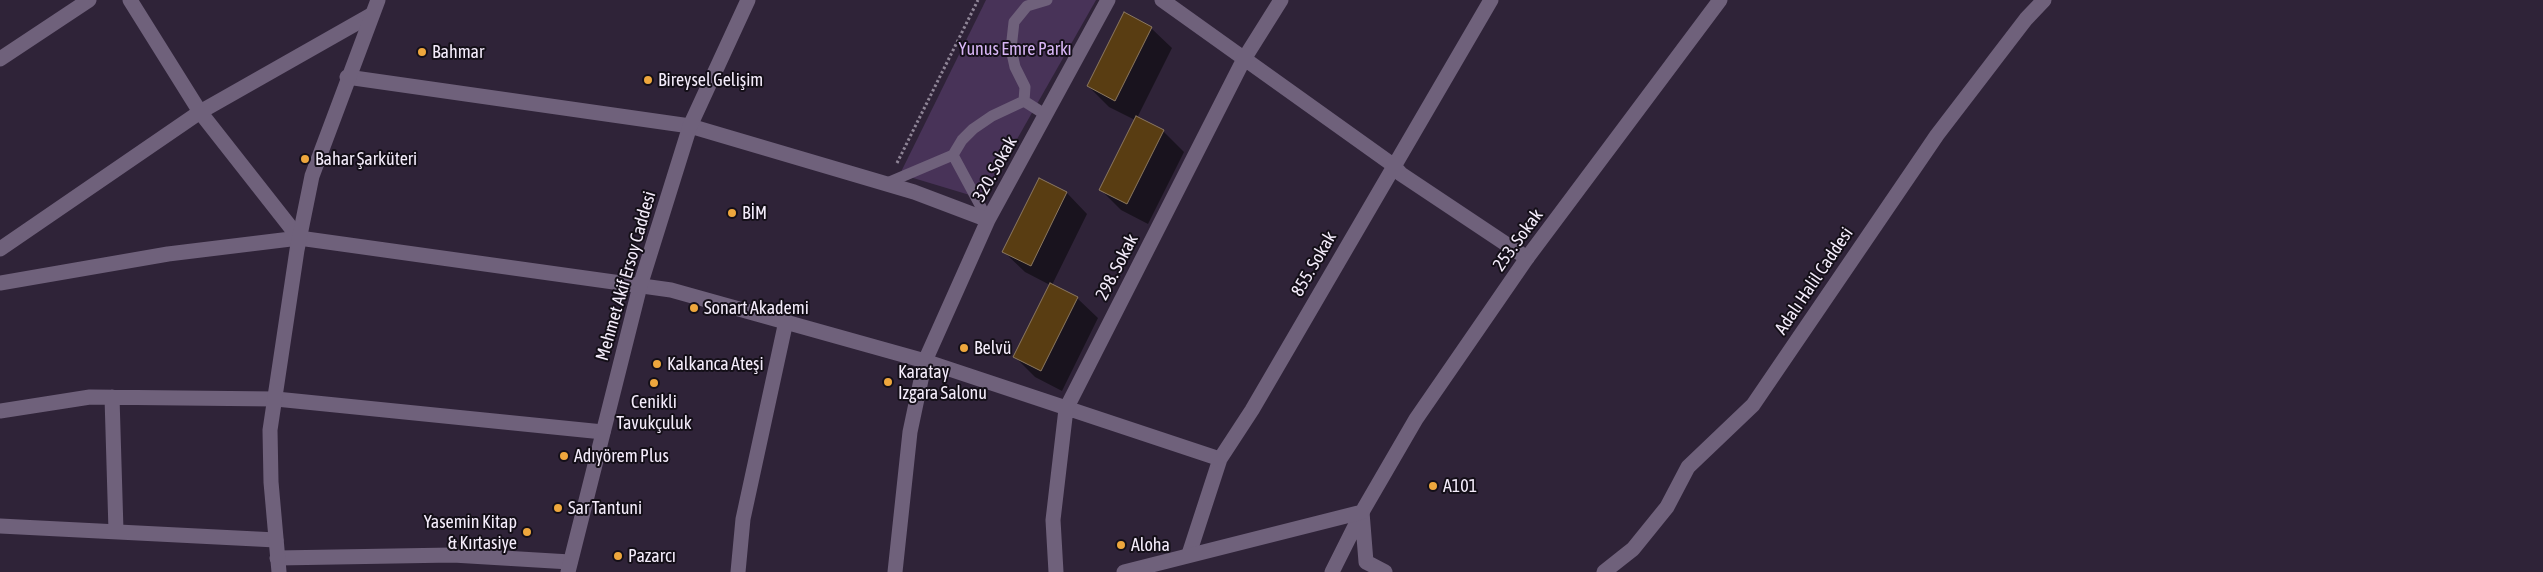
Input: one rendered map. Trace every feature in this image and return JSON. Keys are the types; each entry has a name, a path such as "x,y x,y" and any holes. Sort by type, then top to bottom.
{"street":[{"path":"0,59 88,0"},
{"path":"130,0 200,112 299,238"},
{"path":"378,0 347,77 312,176 299,238 270,430 271,482 278,565 453,555 569,567"},
{"name":"Mehmet Akif Ersoy Caddesi","path":"569,567 640,286 690,126 748,0"},
{"path":"1024,101 1026,87 1015,67 1011,49 1014,22 1027,3 1047,0"},
{"name":"320. Sokak","path":"895,572 910,432 925,361 988,220 1108,0"},
{"path":"1162,0 1393,165 1401,174 1527,258"},
{"name":"298. Sokak","path":"1056,572 1053,520 1066,409 1244,59 1281,0"},
{"name":"855. Sokak","path":"1188,554 1220,459 1252,410 1393,165 1491,0"},
{"name":"253. Sokak","path":"1332,572 1362,512 1416,419 1527,258 1720,0"},
{"name":"Adalı Halil Caddesi","path":"1604,572 1633,549 1661,514 1688,467 1753,405 1937,136 2026,19 2044,0"},
{"path":"0,249 200,112 371,15"},
{"path":"347,77 690,126 887,184 988,220"},
{"path":"887,184 953,154 972,129 992,116 1024,101"},
{"path":"1024,101 1046,115"},
{"path":"953,154 988,220"},
{"path":"0,283 168,254 299,238 672,290 925,361 1220,459"},
{"path":"738,572 743,519 786,321"},
{"path":"0,411 90,397 276,399 603,432"},
{"path":"112,397 116,531"},
{"path":"1124,572 1188,554 1362,512 1366,562 1385,572"},
{"path":"0,526 276,540"}],"path":[{"path":"887,184 978,0"}],"green space":[{"name":"Yunus Emre Parkı","path":"986,0 1096,0 983,199 900,174"}],"building":[{"path":"1124,12 1152,27 1115,101 1087,86"},
{"path":"1136,116 1164,130 1127,204 1099,190"},
{"path":"1039,178 1067,192 1031,266 1002,252"},
{"path":"1050,283 1078,297 1041,371 1013,357"}],"place":[{"name":"Bahmar","path":"422,52"},
{"name":"Bireysel Gelişim","path":"648,80"},
{"name":"Bahar Şarküteri","path":"305,159"},
{"name":"BİM","path":"732,213"},
{"name":"Sonart Akademi","path":"694,308"},
{"name":"Belvü","path":"964,348"},
{"name":"Kalkanca Ateşi","path":"657,364"},
{"name":"Karatay Izgara Salonu","path":"888,382"},
{"name":"Cenikli Tavukçuluk","path":"654,383"},
{"name":"Adıyörem Plus","path":"564,456"},
{"name":"A101","path":"1433,486"},
{"name":"Sar Tantuni","path":"558,508"},
{"name":"Yasemin Kitap & Kırtasiye","path":"527,532"},
{"name":"Aloha","path":"1121,545"},
{"name":"Pazarcı","path":"618,556"}]}
